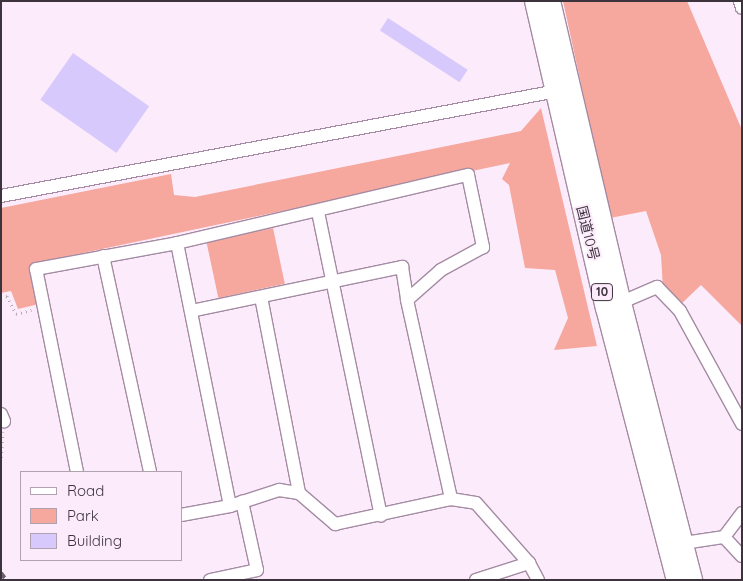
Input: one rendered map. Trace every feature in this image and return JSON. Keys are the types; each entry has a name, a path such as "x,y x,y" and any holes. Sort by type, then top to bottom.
{"highway":[{"name":"国道10号","path":"535,1 562,90 614,306 675,545 677,580"},
{"name":"国道10号","path":"550,1 562,90"},
{"name":"国道10号","path":"675,545 692,580"}],"street":[{"path":"740,1 742,8"},
{"path":"1,196 562,90"},
{"path":"77,471 36,269 177,243 318,212 468,175 483,247 441,270 407,300"},
{"path":"318,212 381,516"},
{"path":"177,243 236,504 257,570 210,580"},
{"path":"103,256 150,471"},
{"path":"191,311 402,267 407,300 451,498"},
{"path":"614,306 657,287 680,311 742,424"},
{"path":"261,297 299,493"},
{"path":"182,516 236,504 278,490 299,493 335,524 381,516 451,498 476,503 528,563 538,580"},
{"path":"675,545 724,537 742,513"},
{"path":"724,537 742,556"},
{"path":"476,580 528,563"}],"path":[{"path":"1,297 7,296 16,314 44,306"},
{"path":"1,458 3,417"}],"green space":[{"path":"563,1 687,1 742,130 742,326 701,285 678,307 663,289 661,255 646,211 610,218"},
{"path":"541,108 597,346 554,350 568,318 555,270 525,268 509,185 502,179 510,163 31,264 39,304 18,309 11,291 1,293 1,208 171,174 174,195 195,197 521,131"},
{"path":"273,228 285,284 218,298 206,242"}],"building":[{"path":"388,18 468,70 460,82 380,31"},
{"path":"73,53 149,106 116,153 40,100"}],"railway":[{"path":"1,573 6,580"}]}
